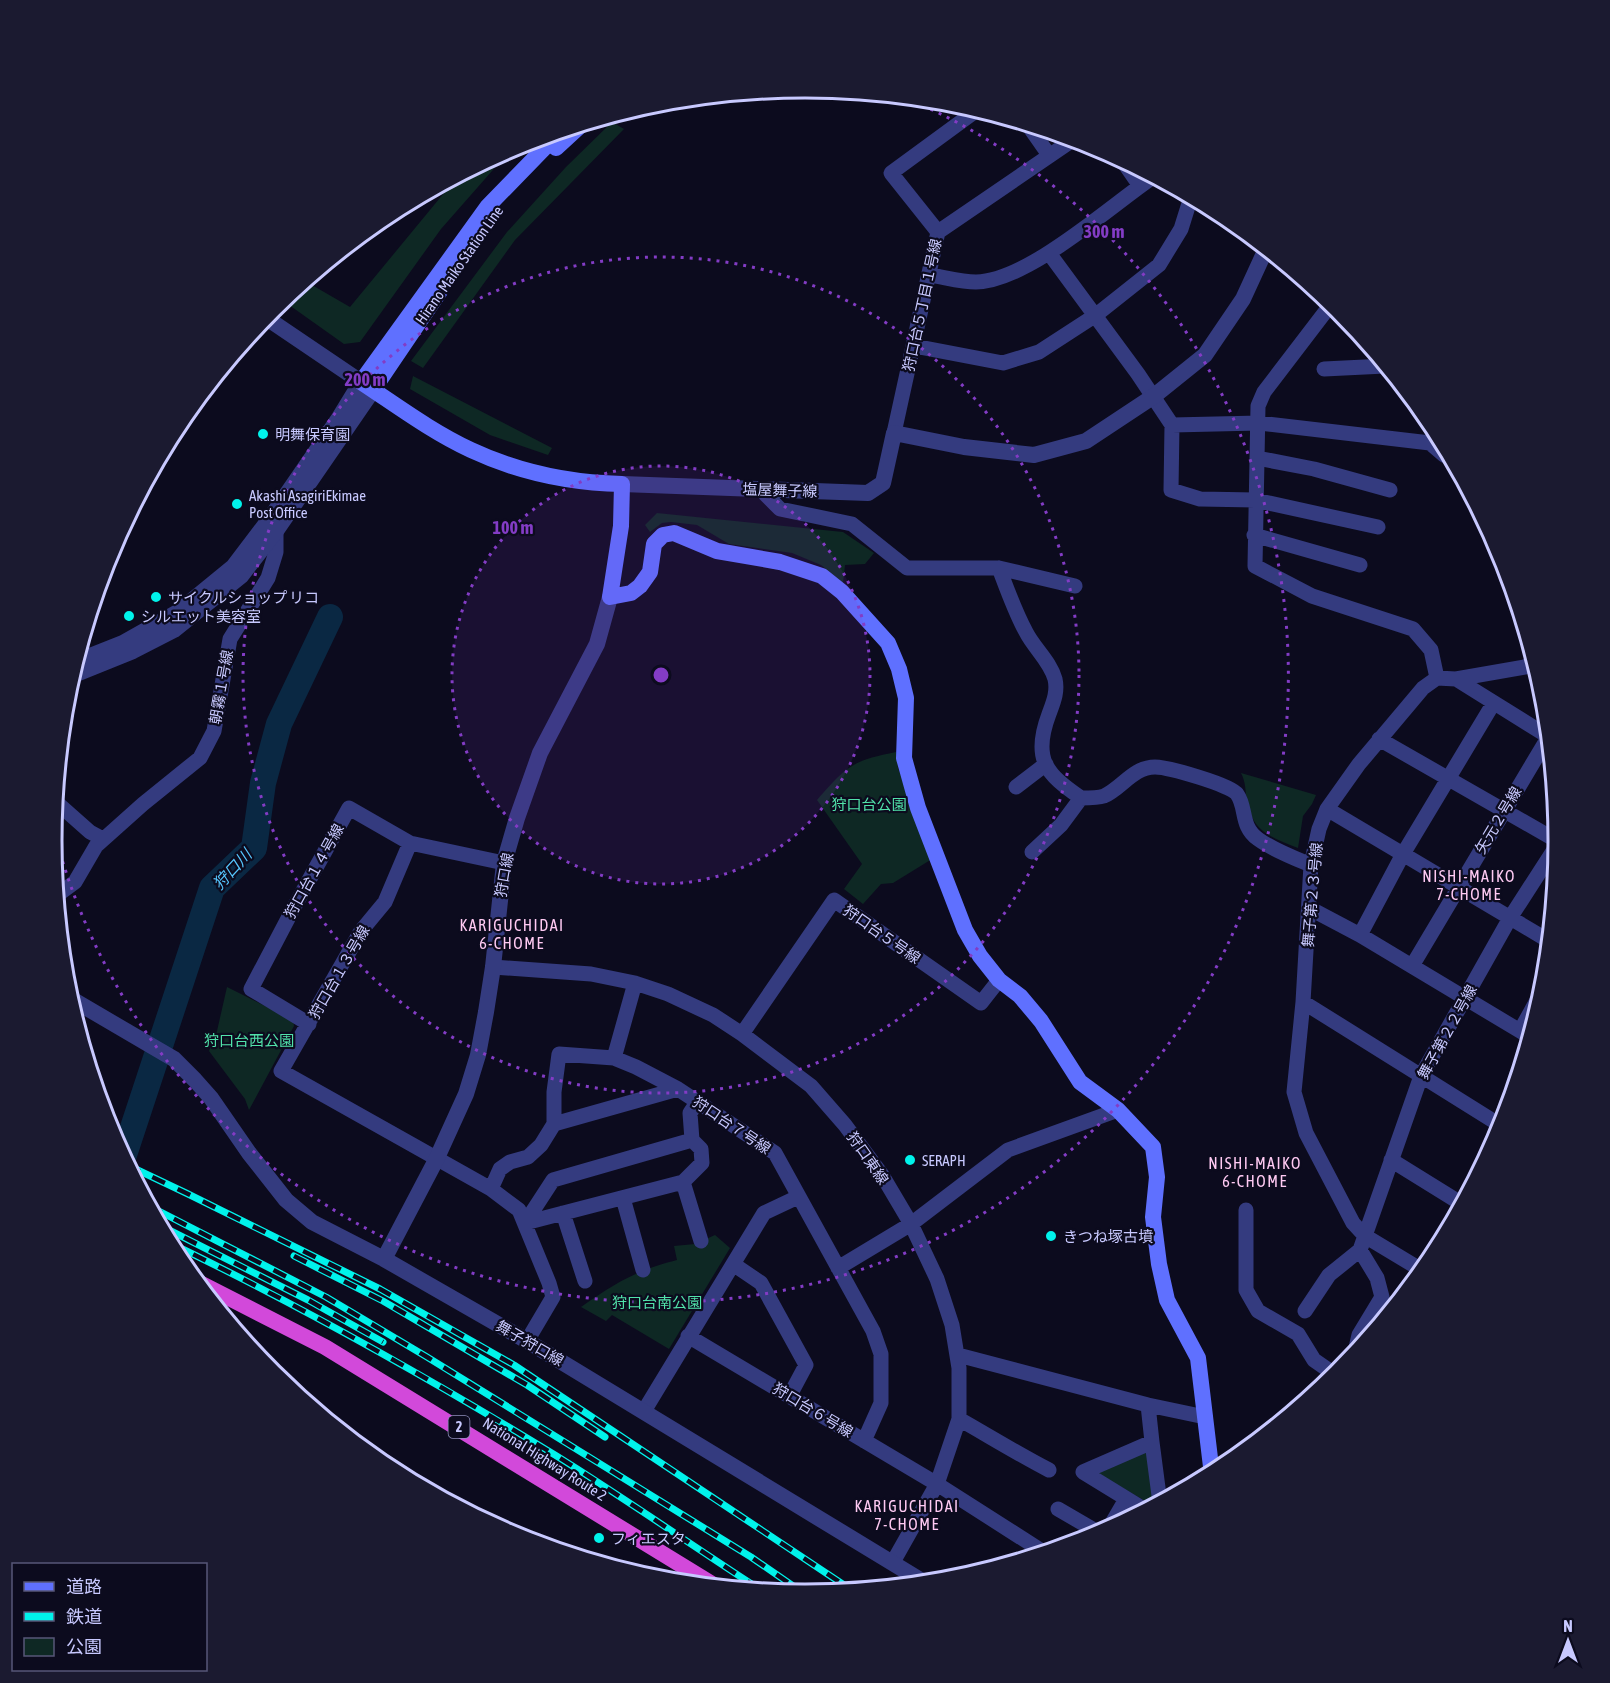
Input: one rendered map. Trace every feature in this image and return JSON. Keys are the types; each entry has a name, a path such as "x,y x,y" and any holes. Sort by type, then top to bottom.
{"highway":[{"name":"National Highway Route 2","path":"211,1289 325,1347 702,1578"}],"main road":[{"name":"Hirano Maiko Station Line","path":"367,386 494,211 568,136"},
{"name":"Hirano Maiko Station Line","path":"367,386 488,206 548,144"},
{"path":"367,386 469,449 506,464 569,480 622,484 621,526 610,597 631,593 640,586 650,572 654,544 663,535 674,534 717,551 780,562 822,576 842,592 888,643 896,660 906,698 904,758 918,808 965,930 980,956 999,980 1020,996 1041,1021 1080,1082 1118,1110 1153,1147 1157,1177 1153,1217 1159,1264 1167,1300 1198,1358 1211,1464"}],"street":[{"path":"938,232 891,173 968,116"},
{"path":"1034,134 1049,155"},
{"name":"狩口台５丁目１号線","path":"894,433 938,232 1065,145"},
{"path":"1132,174 1140,186"},
{"path":"930,275 976,282 1013,274 1049,253 1146,182"},
{"path":"914,346 1003,363 1039,352 1096,315 1159,265 1181,229 1188,205"},
{"path":"1049,253 1154,396 1172,425 1171,490 1200,499 1255,500 1378,527"},
{"path":"894,433 964,447 1034,455 1086,441 1154,396 1204,355 1243,299 1263,256"},
{"path":"1326,311 1264,392 1258,406 1255,566 1312,596 1413,629 1431,650 1437,678 1456,679 1527,665"},
{"path":"273,322 367,386"},
{"path":"1324,369 1377,366"},
{"path":"82,672 133,651 174,630 241,576 276,531 367,386"},
{"path":"85,658 123,643 178,612 233,567 271,518 339,418 367,386"},
{"path":"1172,425 1259,423 1430,443 1435,447"},
{"name":"塩屋舞子線","path":"622,484 868,493 883,483 894,433"},
{"path":"1257,458 1314,469 1390,490"},
{"path":"761,490 780,509 852,524 907,568 999,568 1075,586"},
{"name":"朝霧１号線","path":"63,891 75,882 96,846 103,839 200,758 214,730 230,639 268,578 276,552 276,531"},
{"path":"1254,535 1360,565"},
{"path":"999,568 1024,629 1047,661 1055,679 1056,696 1044,728 1041,748 1050,775 1081,798 1103,796 1137,771 1154,766 1171,769 1232,789 1238,795 1247,828 1257,839 1311,866"},
{"name":"狩口線","path":"384,1259 436,1160 466,1094 478,1055 493,968 504,863 517,818 540,753 597,644 610,597"},
{"name":"舞子第２３号線","path":"1358,1338 1382,1297 1377,1278 1353,1223 1306,1133 1294,1092 1303,1002 1311,866 1319,829 1327,809 1359,764 1423,688 1437,678"},
{"path":"1456,679 1540,732"},
{"path":"1360,935 1403,854 1493,704"},
{"path":"1380,739 1548,836"},
{"name":"矢元２号線","path":"1412,966 1542,747"},
{"path":"1016,787 1046,764"},
{"path":"1032,852 1061,825 1081,798"},
{"path":"63,808 90,832 103,839"},
{"name":"狩口台１４号線","path":"309,1024 251,989 292,909 349,808 410,843 504,863"},
{"path":"1327,809 1542,937"},
{"name":"狩口台１３号線","path":"410,843 385,902 361,931 281,1071 436,1160"},
{"name":"舞子第２２号線","path":"1362,1243 1421,1076 1510,918 1548,860"},
{"name":"狩口台５号線","path":"742,1034 834,900 981,1003 999,980"},
{"path":"1309,908 1360,935 1523,1033"},
{"name":"狩口東線","path":"493,968 591,974 635,982 668,994 713,1015 811,1086 832,1109 882,1175 911,1224 937,1279 952,1325 958,1355 959,1419 937,1484 893,1562"},
{"path":"614,1058 635,982"},
{"path":"1303,1002 1494,1121"},
{"name":"舞子狩口線","path":"80,1004 174,1059 211,1098 249,1153 286,1200 312,1222 384,1259 527,1341 916,1577"},
{"name":"狩口台７号線","path":"554,1124 554,1092 560,1054 614,1058 678,1089 775,1153 873,1331 881,1354 881,1403 864,1441"},
{"path":"491,1189 500,1169 510,1162 528,1157 541,1145 554,1124 678,1089"},
{"path":"525,1223 683,1182 702,1163 701,1149 692,1140 690,1113 698,1101"},
{"path":"838,1268 911,1224 1008,1150 1118,1110"},
{"path":"525,1223 553,1180 692,1140"},
{"path":"436,1160 491,1189 519,1210 553,1297 527,1341"},
{"path":"1391,1160 1456,1200"},
{"path":"683,1182 701,1241"},
{"path":"644,1411 764,1212 798,1197"},
{"path":"623,1198 643,1270"},
{"path":"1246,1210 1246,1290 1258,1311 1298,1334 1314,1360 1328,1370"},
{"path":"564,1213 585,1281"},
{"path":"1305,1311 1329,1275 1362,1243 1414,1268"},
{"path":"733,1264 761,1283 806,1365 790,1395"},
{"name":"狩口台６号線","path":"688,1336 937,1484 1037,1548"},
{"path":"958,1355 1148,1405 1205,1416"},
{"path":"1148,1405 1159,1495"},
{"path":"959,1419 1015,1453 1049,1470"},
{"path":"1138,1506 1083,1472 1152,1442"},
{"path":"1116,1516 1126,1499"},
{"path":"1058,1509 1090,1528"}],"green space":[{"path":"614,123 624,129 515,240 423,368 411,361 507,232 566,167 610,124"},
{"path":"497,166 441,229 360,342 344,344 290,306 312,285 350,307 445,191"},
{"path":"413,376 552,448 548,455 490,435 410,389"},
{"path":"657,513 843,532 874,553 865,564 845,565 843,583 821,565 792,553 729,544 697,525 662,523 650,532 645,525"},
{"name":"狩口台公園","path":"896,752 898,768 932,859 893,883 881,884 863,904 844,889 862,864 817,800 843,772 859,762"},
{"path":"1241,773 1316,795 1303,816 1298,848 1271,836 1258,826 1250,811"},
{"name":"狩口台西公園","path":"227,987 293,1020 294,1026 249,1110 245,1099 209,1051 217,1031"},
{"name":"狩口台南公園","path":"715,1235 730,1248 669,1349 612,1315 606,1321 581,1307 626,1279 677,1260 674,1246 695,1244"},
{"path":"1148,1450 1153,1498 1146,1501 1095,1472"}],"waterway":[{"name":"狩口川","path":"127,1146 212,888 254,848 263,783 279,724 330,617"}],"railway":[{"path":"138,1170 380,1289 514,1365 842,1584"},
{"path":"160,1212 326,1297 751,1557 791,1584"},
{"path":"173,1232 308,1300 383,1342"},
{"path":"184,1249 316,1317 460,1398 555,1455 749,1582"},
{"path":"294,1256 383,1301 527,1385 605,1437"}],"place":[{"name":"明舞保育園","path":"263,434"},
{"name":"Akashi AsagiriEkimae Post Office","path":"237,504"},
{"name":"サイクルショップ リコ","path":"156,597"},
{"name":"シルエット美容室","path":"129,616"},
{"name":"SERAPH","path":"910,1160"},
{"name":"きつね塚古墳","path":"1051,1236"},
{"name":"フィエスタ","path":"599,1538"}],"district":[{"name":"NISHI-MAIKO 7-CHOME","path":"1469,885"},
{"name":"KARIGUCHIDAI 6-CHOME","path":"512,934"},
{"name":"NISHI-MAIKO 6-CHOME","path":"1255,1172"},
{"name":"KARIGUCHIDAI 7-CHOME","path":"907,1515"}]}
